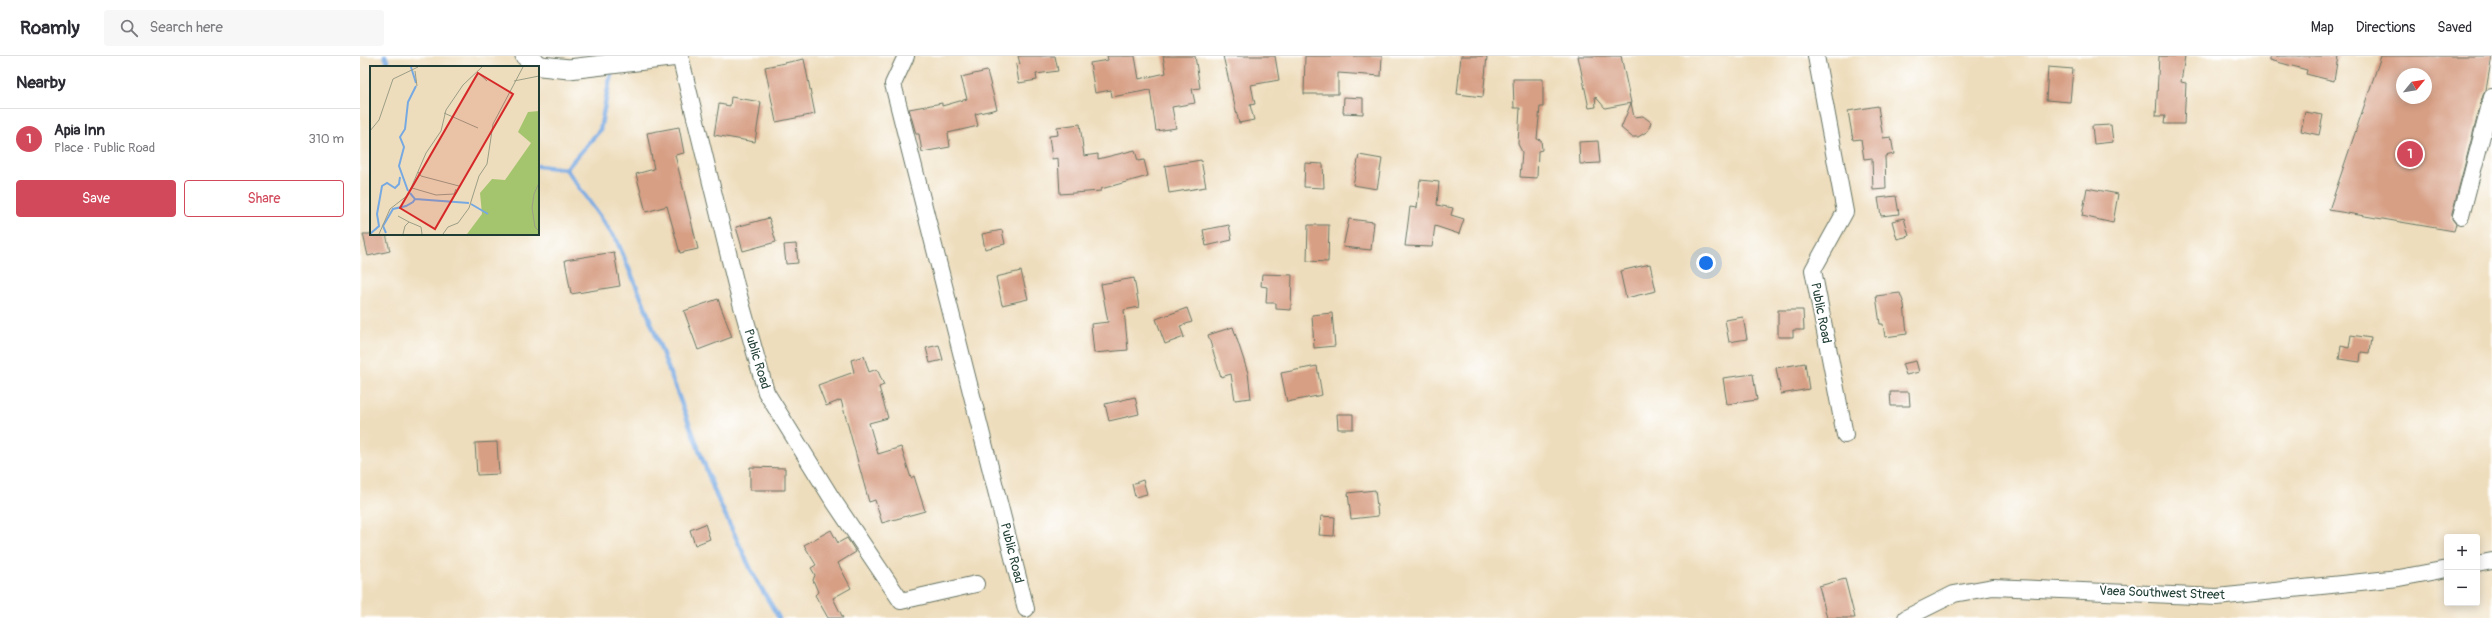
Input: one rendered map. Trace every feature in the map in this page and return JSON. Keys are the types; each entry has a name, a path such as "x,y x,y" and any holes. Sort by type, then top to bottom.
{"street":[{"path":"525,56 541,66 569,69 679,56"},
{"name":"Public Road","path":"679,56 736,285 766,392 831,497 901,601 976,584"},
{"name":"Public Road","path":"906,56 893,84 1026,609"},
{"name":"Public Road","path":"1816,56 1845,212 1813,270 1845,435"},
{"path":"2461,216 2492,97"},
{"path":"2480,563 2492,561"},
{"name":"Vaea Southwest Street","path":"1906,618 1954,594 1993,587 2217,596 2399,578 2444,570"}],"building":[{"path":"1018,56 1055,56 1058,71 1036,74 1037,80 1019,83 1016,65 1020,64"},
{"path":"1107,56 1135,56 1139,79 1166,73 1163,56 1195,56 1200,88 1192,89 1195,103 1172,107 1176,128 1156,131 1150,90 1112,97 1111,90 1095,93 1090,63 1108,60"},
{"path":"1223,56 1275,56 1279,80 1251,85 1255,104 1250,105 1254,120 1239,123"},
{"path":"1305,56 1382,56 1381,76 1338,73 1338,94 1304,94"},
{"path":"1461,56 1487,56 1483,97 1457,94"},
{"path":"1578,56 1621,56 1631,103 1605,108 1595,96 1596,107 1589,108"},
{"path":"2159,56 2185,56 2181,82 2186,83 2184,124 2164,124 2165,116 2156,116"},
{"path":"2270,56 2338,56 2334,81 2306,74 2307,70 2270,60"},
{"path":"2381,56 2492,56 2486,90 2483,95 2452,214 2452,219 2456,224 2454,231 2329,210"},
{"path":"804,59 815,114 776,122 765,67"},
{"path":"2048,67 2073,69 2070,102 2046,100"},
{"path":"987,71 997,109 975,114 978,126 948,133 950,147 922,152 919,134 916,134 909,109 942,103 942,106 967,99 961,77"},
{"path":"1513,79 1543,79 1543,107 1540,107 1537,139 1541,140 1542,150 1538,151 1537,178 1520,177 1522,152 1518,144 1520,108 1514,108"},
{"path":"731,97 761,102 755,142 714,135 719,104 730,106"},
{"path":"1344,97 1363,98 1363,114 1343,113"},
{"path":"1631,103 1634,117 1643,116 1651,122 1648,131 1638,137 1632,137 1621,128"},
{"path":"1878,106 1883,138 1891,137 1894,154 1885,156 1886,189 1873,190 1872,158 1864,159 1861,139 1853,140 1848,111"},
{"path":"2305,112 2323,115 2319,135 2301,131"},
{"path":"1080,124 1084,156 1098,154 1098,159 1135,150 1138,161 1144,160 1148,176 1101,189 1101,191 1060,194 1058,158 1052,159 1049,136 1058,135 1057,127"},
{"path":"2111,125 2113,142 2094,144 2092,126"},
{"path":"679,127 684,153 675,155 698,249 680,253 667,206 646,212 636,174 654,169 647,133"},
{"path":"1598,141 1600,163 1580,164 1579,142"},
{"path":"1359,155 1382,159 1377,189 1353,185"},
{"path":"1201,160 1206,187 1169,193 1165,166"},
{"path":"1305,163 1323,164 1324,188 1304,187"},
{"path":"1420,180 1439,182 1437,205 1453,208 1451,215 1464,219 1459,234 1435,226 1432,247 1405,246 1410,207 1417,208"},
{"path":"2087,188 2118,194 2113,223 2082,216"},
{"path":"1896,196 1899,214 1881,216 1878,198"},
{"path":"769,218 776,242 743,251 736,227"},
{"path":"1904,218 1909,236 1897,239 1892,221"},
{"path":"1349,219 1374,222 1371,250 1343,247"},
{"path":"1229,225 1232,240 1206,246 1203,230"},
{"path":"1308,225 1329,225 1328,262 1307,261"},
{"path":"1002,230 1005,244 985,249 982,234"},
{"path":"363,234 386,235 390,251 368,256"},
{"path":"796,244 798,263 786,264 784,245"},
{"path":"614,252 620,286 571,294 565,260"},
{"path":"1650,264 1656,291 1626,298 1620,271"},
{"path":"1021,271 1028,299 1002,305 996,277"},
{"path":"1262,274 1292,275 1291,310 1276,309 1276,303 1266,303 1267,287 1261,286"},
{"path":"1134,278 1139,307 1124,310 1128,350 1094,353 1091,324 1108,322 1101,284"},
{"path":"1900,293 1904,304 1907,334 1885,337 1883,324 1880,324 1876,296"},
{"path":"718,299 732,337 698,350 684,311"},
{"path":"1187,308 1192,322 1180,326 1184,337 1165,344 1156,319"},
{"path":"1778,310 1803,310 1804,330 1793,330 1793,337 1778,337"},
{"path":"1332,313 1335,346 1314,348 1312,315"},
{"path":"1743,317 1747,339 1729,342 1725,320"},
{"path":"1233,327 1248,373 1251,398 1235,400 1231,374 1221,377 1208,335"},
{"path":"2351,335 2371,338 2369,353 2361,352 2360,362 2339,359 2341,346 2349,348"},
{"path":"939,345 943,360 930,363 926,348"},
{"path":"864,356 869,372 877,369 884,385 879,387 888,418 869,423 878,454 901,447 911,478 914,476 925,511 882,523 875,500 869,502 841,400 826,406 818,385 854,372 851,360"},
{"path":"1916,361 1919,372 1906,375 1902,364"},
{"path":"1805,363 1809,389 1781,394 1776,368"},
{"path":"1317,366 1322,395 1287,402 1281,373"},
{"path":"1753,374 1757,400 1727,404 1723,378"},
{"path":"1890,392 1909,392 1910,406 1891,406"},
{"path":"1135,397 1139,414 1109,421 1105,404"},
{"path":"1337,414 1353,414 1353,429 1338,429"},
{"path":"497,442 499,474 477,475 475,443"},
{"path":"750,467 785,468 785,490 750,490"},
{"path":"1143,480 1147,494 1135,497 1132,484"},
{"path":"1375,490 1378,516 1351,519 1348,493"},
{"path":"1321,516 1335,517 1334,536 1319,535"},
{"path":"705,524 710,539 695,545 690,530"},
{"path":"831,530 838,543 847,538 856,552 838,563 851,588 833,598 843,618 828,618 815,595 818,592 813,580 815,575 811,568 816,565 804,545"},
{"path":"1845,579 1855,618 1827,618 1819,586"}],"waterway":[{"path":"385,56 390,66"},
{"path":"539,166 566,169 600,130 612,68"},
{"path":"566,169 617,241 644,304 716,495 754,576 779,618"}],"place":[{"name":"Apia Inn","path":"2410,154"}]}
